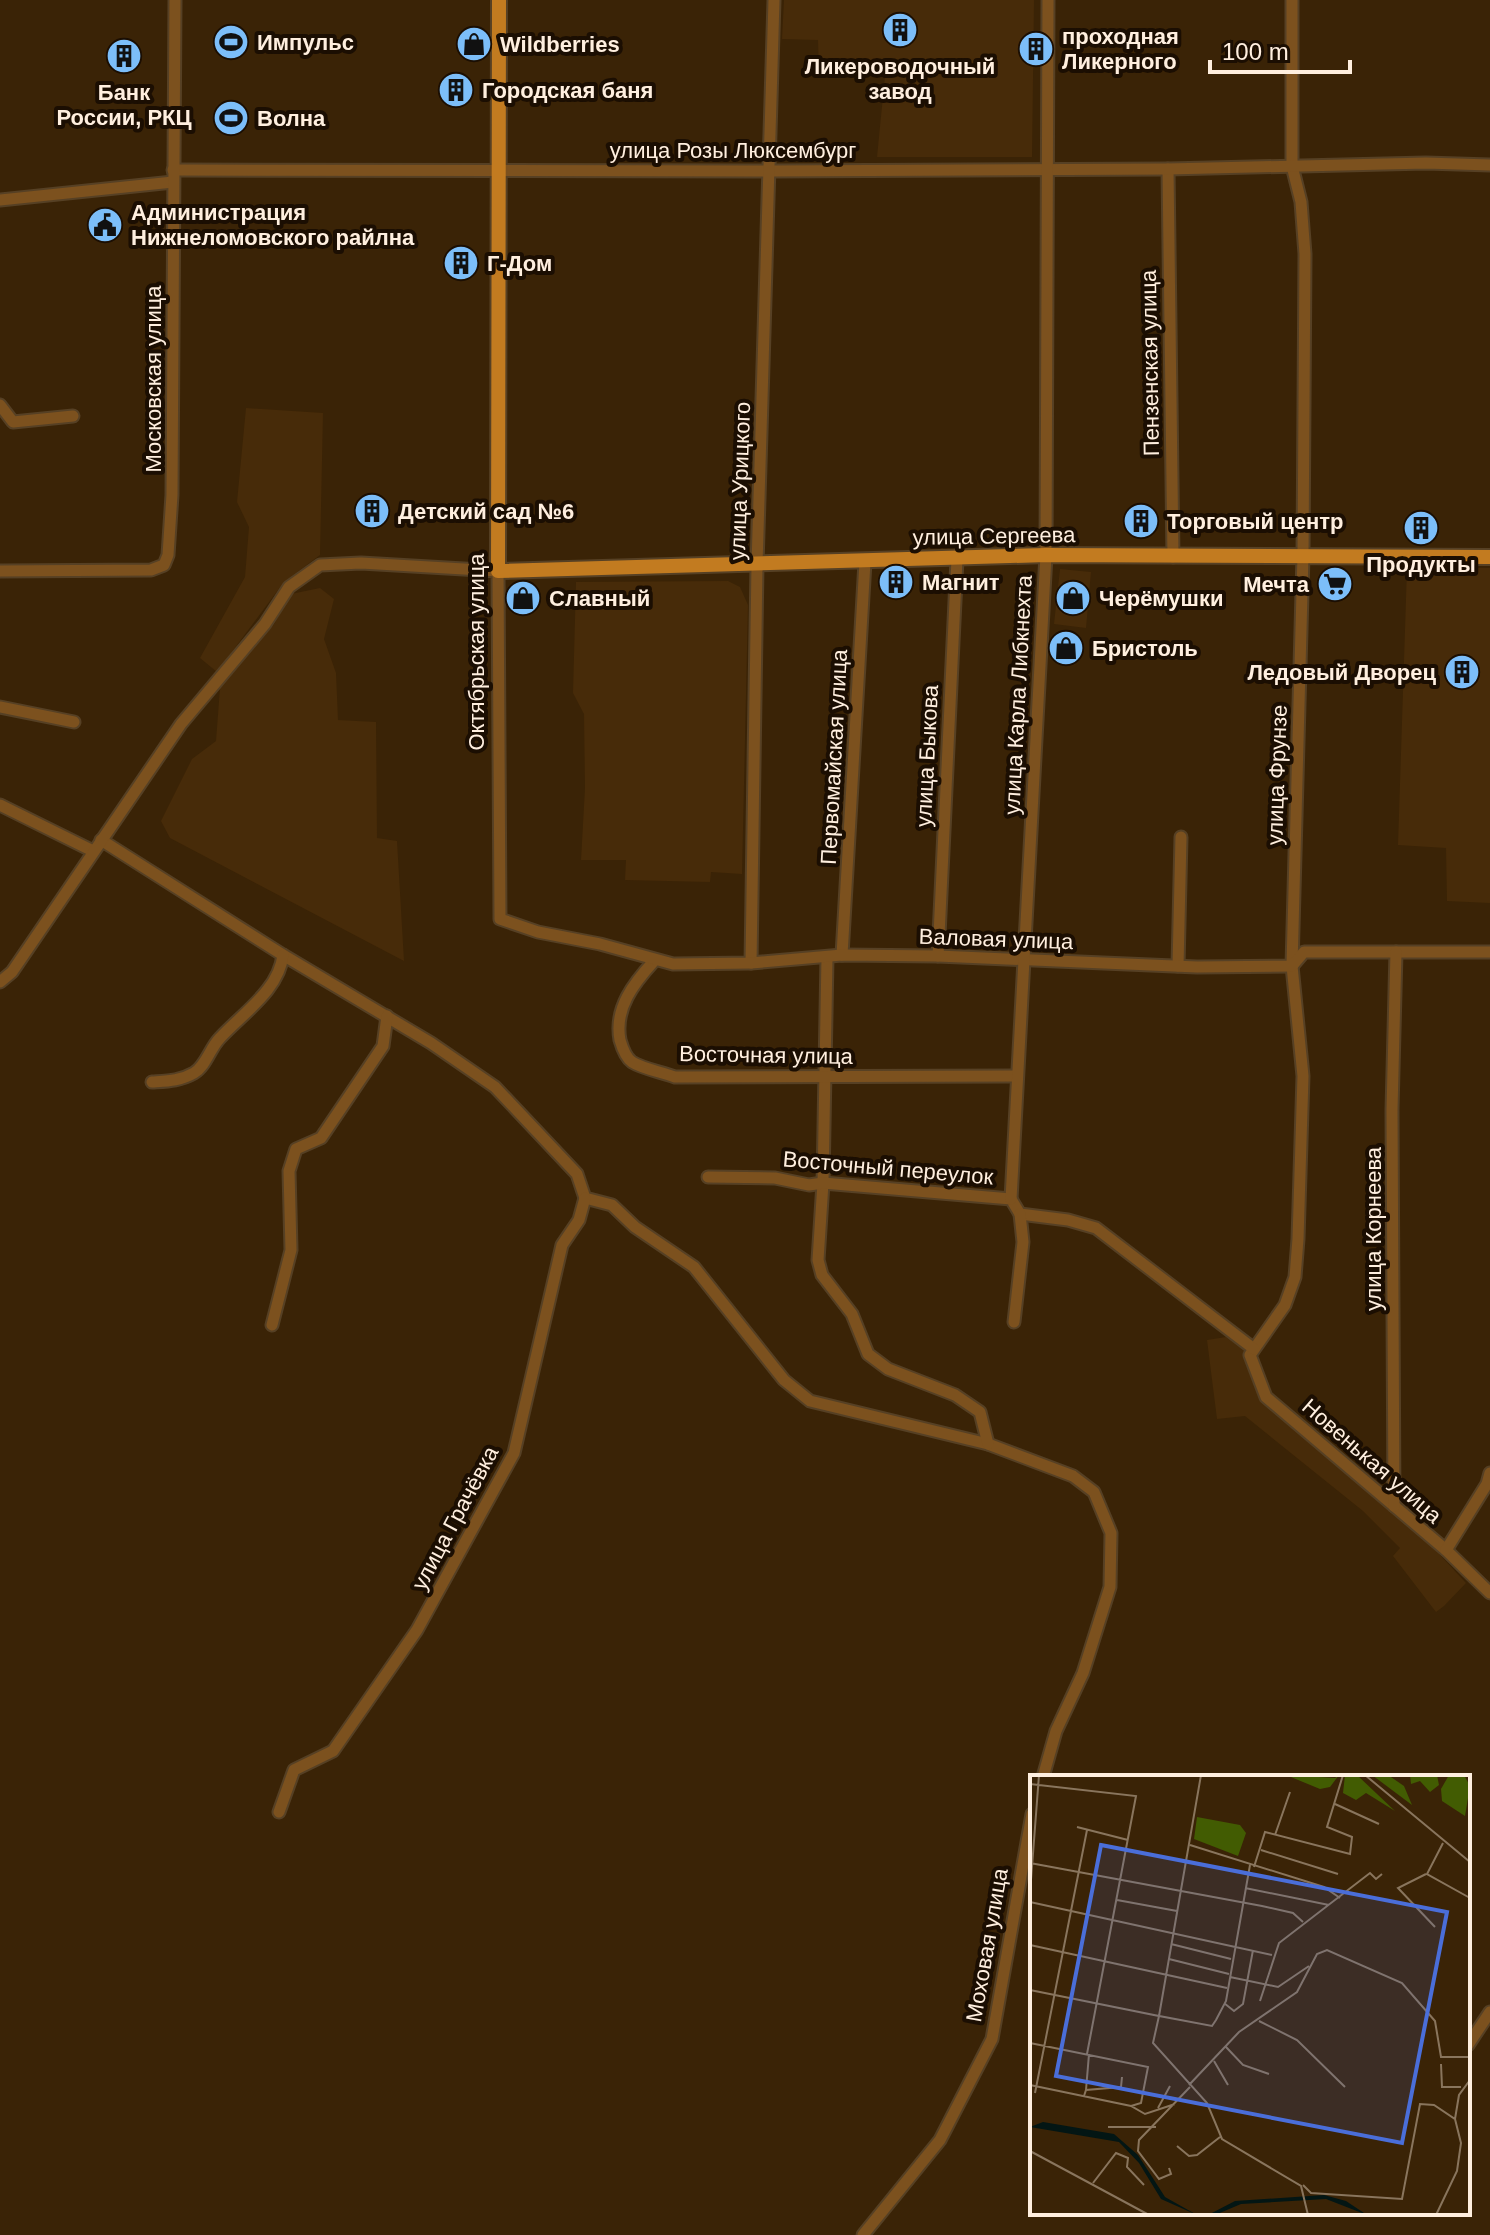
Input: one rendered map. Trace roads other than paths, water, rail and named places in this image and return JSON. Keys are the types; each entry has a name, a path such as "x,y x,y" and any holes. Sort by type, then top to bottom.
{"main road":[{"name":"Октябрьская улица","path":"498,571 499,0"},
{"name":"улица Сергеева","path":"498,571 1046,555 1490,557"}],"street":[{"name":"Московская улица","path":"0,571 151,570 164,565 168,555 172,495 175,0"},
{"name":"улица Урицкого","path":"751,963 757,565 774,0"},
{"name":"улица Карла Либкнехта","path":"1011,1199 1046,555 1048,0"},
{"name":"улица Фрунзе","path":"1254,1349 1285,1305 1295,1277 1303,1076 1292,966 1303,555 1305,254 1301,202 1292,166 1292,0"},
{"name":"улица Розы Люксембург","path":"0,200 173,176 497,171 1168,169 1426,163 1490,165"},
{"name":"Пензенская улица","path":"1168,169 1173,557"},
{"path":"0,405 13,422 73,416"},
{"name":"улица Быкова","path":"938,956 957,559"},
{"name":"Первомайская улица","path":"842,955 865,562"},
{"path":"0,982 12,972 181,724 265,624 289,587 320,565 361,563 498,571"},
{"name":"Октябрьская улица","path":"498,571 500,919"},
{"path":"0,707 74,722"},
{"path":"0,805 93,851"},
{"path":"1178,966 1181,837"},
{"path":"101,840 283,955 431,1043 495,1087 577,1174 585,1198 612,1205 635,1227 694,1267 784,1380 810,1401 988,1444 1073,1476 1094,1492 1111,1533 1110,1587 1083,1673 1056,1731 1044,1775"},
{"name":"Валовая улица","path":"500,919 538,932 600,944 673,964 751,963 842,955 1178,966 1292,966 1304,952 1490,952"},
{"name":"улица Корнеева","path":"1394,1506 1392,1110 1396,952"},
{"path":"152,1082 177,1080 197,1071 218,1040 249,1012 281,972 283,955"},
{"path":"827,957 823,1183 818,1260 822,1275 852,1314 868,1354 888,1369 955,1395 980,1412 988,1444"},
{"name":"Восточная улица","path":"654,961 639,978 619,1013 618,1030 623,1050 632,1062 675,1077 1017,1076"},
{"path":"272,1325 291,1250 289,1171 296,1149 321,1138 383,1046 387,1016"},
{"name":"Восточный переулок","path":"708,1177 775,1178 809,1185 823,1183 1011,1199 1020,1214"},
{"name":"улица Грачёвка","path":"279,1812 294,1770 333,1751 417,1630 514,1453 562,1245 579,1220 585,1198"},
{"path":"1014,1322 1023,1242 1020,1214 1068,1220 1096,1228 1254,1349"},
{"name":"Новенькая улица","path":"1254,1349 1250,1355 1266,1397 1446,1550 1490,1593"},
{"path":"1446,1550 1487,1484 1490,1473"},
{"name":"Моховая улица","path":"863,2235 940,2140 992,2039 1030,1821"},
{"path":"1470,2042 1490,2012"}],"place":[{"name":"Ликероводочный завод","path":"900,30"},
{"name":"Импульс","path":"231,42"},
{"name":"Wildberries","path":"474,44"},
{"name":"проходная Ликерного","path":"1036,49"},
{"name":"Банк России, РКЦ","path":"124,56"},
{"name":"Городская баня","path":"456,90"},
{"name":"Волна","path":"231,118"},
{"name":"Администрация Нижнеломовского райлна","path":"105,225"},
{"name":"Г-Дом","path":"461,263"},
{"name":"Детский сад №6","path":"372,511"},
{"name":"Торговый центр","path":"1141,521"},
{"name":"Продукты","path":"1421,528"},
{"name":"Магнит","path":"896,582"},
{"name":"Мечта","path":"1335,584"},
{"name":"Славный","path":"523,598"},
{"name":"Черёмушки","path":"1073,598"},
{"name":"Бристоль","path":"1066,648"},
{"name":"Ледовый Дворец","path":"1462,672"}]}
